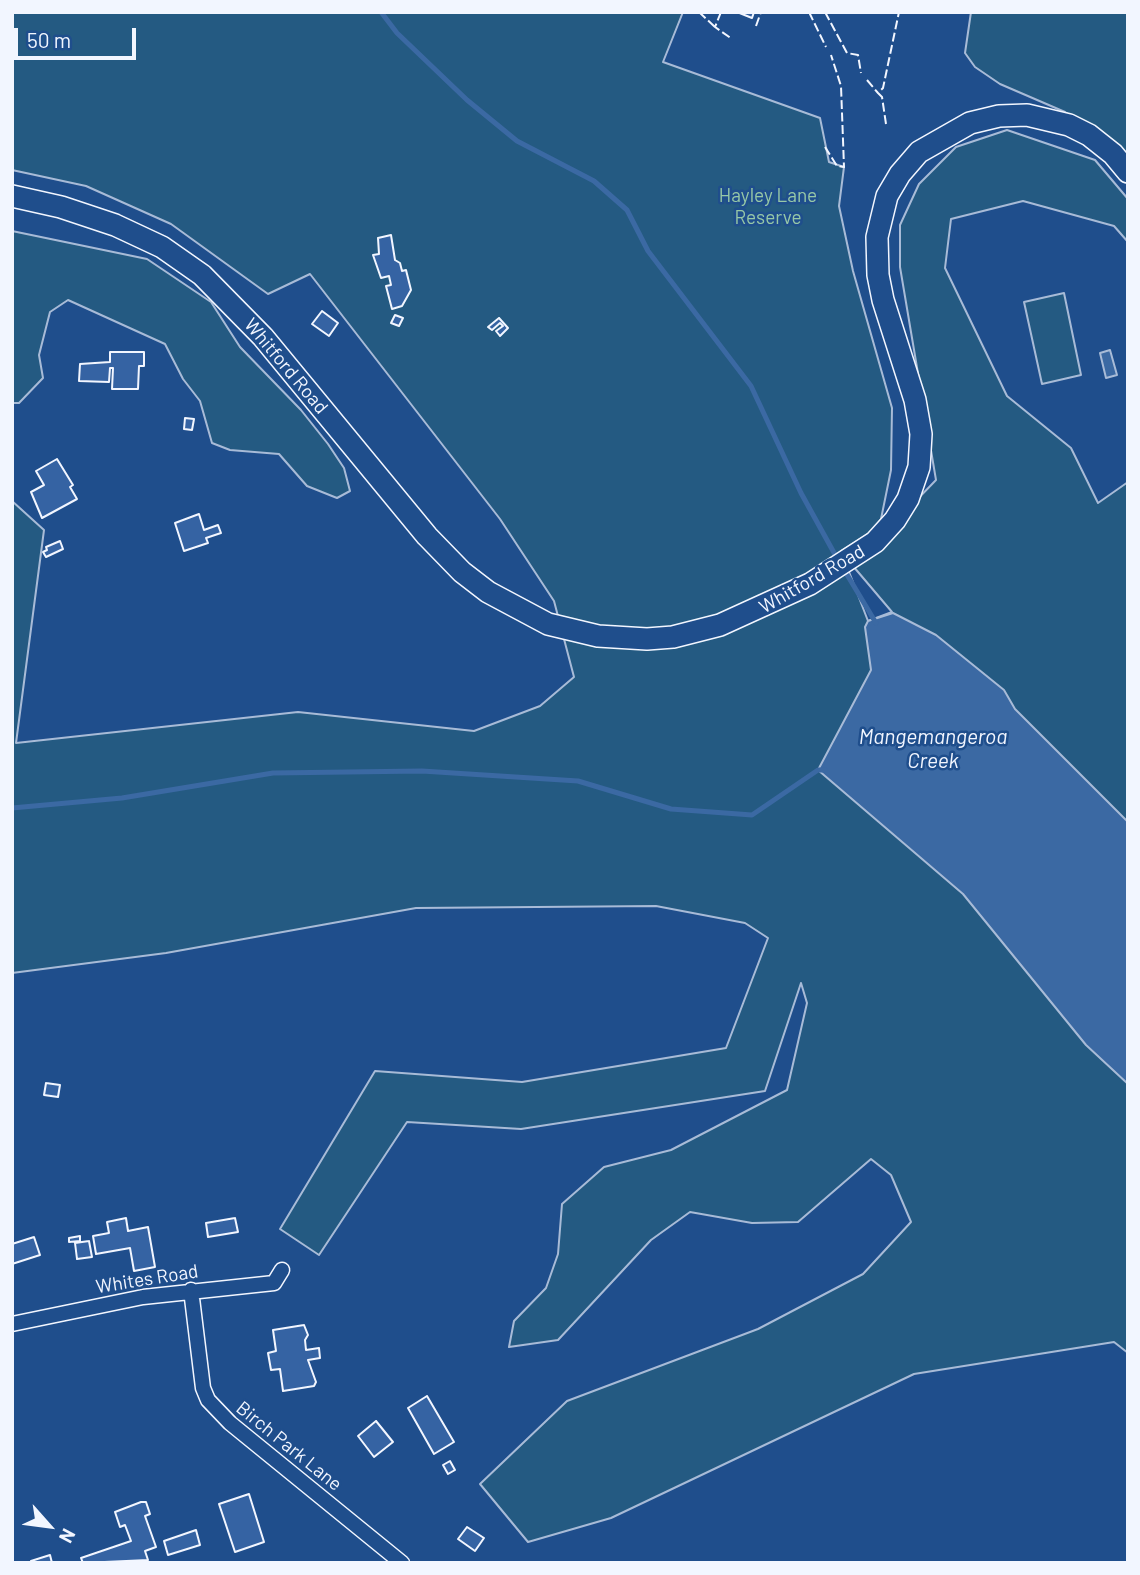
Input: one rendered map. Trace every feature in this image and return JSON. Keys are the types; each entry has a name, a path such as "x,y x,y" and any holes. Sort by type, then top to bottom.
{"main road":[{"name":"Whitford Road","path":"12,196 61,207 127,230 162,247 202,275 263,337 443,554 488,592 525,615 598,636 623,639 673,637 754,612 810,584 867,548 895,520 908,499 919,467 921,450 915,400 877,275 877,237 882,209 900,174 919,152 944,135 970,123 1013,115 1042,118 1081,131 1107,148 1128,172"}],"street":[{"name":"Whites Road","path":"12,1324 143,1297 274,1283 282,1270"},
{"name":"Birch Park Lane","path":"191,1290 204,1388 208,1400 230,1423 402,1563"}],"green space":[{"name":"Hayley Lane Reserve","path":"12,12 683,12 663,62 820,118 829,162 844,167 839,206 853,271 892,408 891,470 881,519 871,532 841,551 868,621 892,612 853,566 936,480 900,267 900,225 919,184 956,147 1007,130 1095,160 1128,199 1128,242 1114,226 1023,201 951,219 945,268 1007,396 1071,448 1098,503 1128,482 1128,1353 1114,1342 914,1374 611,1518 528,1542 480,1484 567,1401 758,1329 863,1274 911,1222 891,1175 871,1159 798,1222 752,1223 690,1212 651,1240 558,1340 509,1347 514,1321 546,1288 558,1254 562,1204 604,1167 671,1150 787,1090 807,1003 801,983 765,1091 521,1129 407,1122 319,1255 280,1229 375,1071 522,1082 726,1048 768,938 745,923 656,906 416,908 166,953 12,973 12,501 44,530 16,743 298,712 474,731 540,706 574,677 554,601 500,519 310,274 268,294 171,224 86,186 12,170"},
{"path":"971,12 1128,12 1128,160 1104,135 1065,112 1000,84 975,67 965,53"},
{"path":"12,231 147,259 211,302 240,347 301,410 328,444 344,468 350,491 337,498 307,486 279,454 230,450 212,443 200,401 183,379 165,344 68,300 50,312 39,355 43,378 19,403 12,403"},
{"path":"1064,293 1081,375 1042,384 1024,302"}],"water":[{"path":"1110,350 1117,375 1106,378 1100,353"},
{"name":"Mangemangeroa Creek","path":"893,613 936,635 1004,690 1015,709 1128,822 1128,1084 1086,1045 963,894 818,770 871,670 865,627 868,621"}],"building":[{"path":"737,12 754,12 752,18"},
{"path":"391,235 395,260 400,263 402,271 406,270 411,290 402,306 392,309 386,286 391,285 389,276 381,278 373,255 379,254 378,238"},
{"path":"322,311 338,323 329,336 312,324"},
{"path":"395,315 403,318 399,326 391,323"},
{"path":"499,318 508,328 500,336 496,331 503,326 500,323 492,330 488,327"},
{"path":"110,352 144,352 144,366 139,366 138,389 112,389 113,368 110,368 109,382 79,381 80,364 110,362"},
{"path":"185,418 194,419 192,430 184,429"},
{"path":"57,459 73,485 70,487 77,499 42,518 31,492 44,485 36,471"},
{"path":"199,514 204,530 218,525 221,533 206,538 208,543 184,551 175,523"},
{"path":"60,541 63,549 46,557 43,552 47,550 46,547"},
{"path":"46,1083 60,1085 58,1097 44,1095"},
{"path":"126,1218 128,1231 148,1227 155,1267 134,1271 130,1248 96,1254 93,1236 109,1233 107,1222"},
{"path":"235,1218 238,1232 208,1237 206,1223"},
{"path":"80,1236 80,1241 69,1242 69,1238"},
{"path":"34,1237 40,1255 12,1264 12,1244"},
{"path":"89,1241 92,1257 77,1259 75,1243"},
{"path":"304,1325 308,1335 305,1340 306,1350 319,1348 320,1358 308,1360 316,1382 314,1386 283,1391 280,1369 271,1370 268,1353 276,1351 273,1330"},
{"path":"427,1396 454,1442 434,1454 408,1408"},
{"path":"376,1421 393,1442 374,1457 358,1436"},
{"path":"450,1461 455,1470 448,1474 443,1465"},
{"path":"249,1494 264,1542 235,1552 219,1504"},
{"path":"146,1502 150,1514 145,1516 156,1547 145,1551 148,1560 83,1563 81,1558 131,1541 125,1525 120,1527 115,1512"},
{"path":"467,1527 484,1538 475,1551 458,1539"},
{"path":"196,1530 200,1545 168,1555 164,1541"},
{"path":"50,1555 52,1563 31,1563 31,1561"}],"waterway":[{"name":"Mangemangeroa Creek","path":"381,12 397,33 467,100 517,141 594,181 627,210 648,251 751,386 801,493 838,560"},
{"name":"Mangemangeroa Creek","path":"843,568 876,623"},
{"path":"12,808 122,798 273,773 422,771 578,781 671,809 752,815 818,770 825,770"}],"fence":[{"path":"699,12 715,27"},
{"path":"721,12 715,27 732,39"},
{"path":"756,26 761,12"},
{"path":"809,12 826,47"},
{"path":"825,12 847,53 858,55 861,73"},
{"path":"886,124 882,97 878,93 883,88 899,12"},
{"path":"825,147 837,166 844,167 841,86 831,55"},
{"path":"867,80 878,93"}]}
